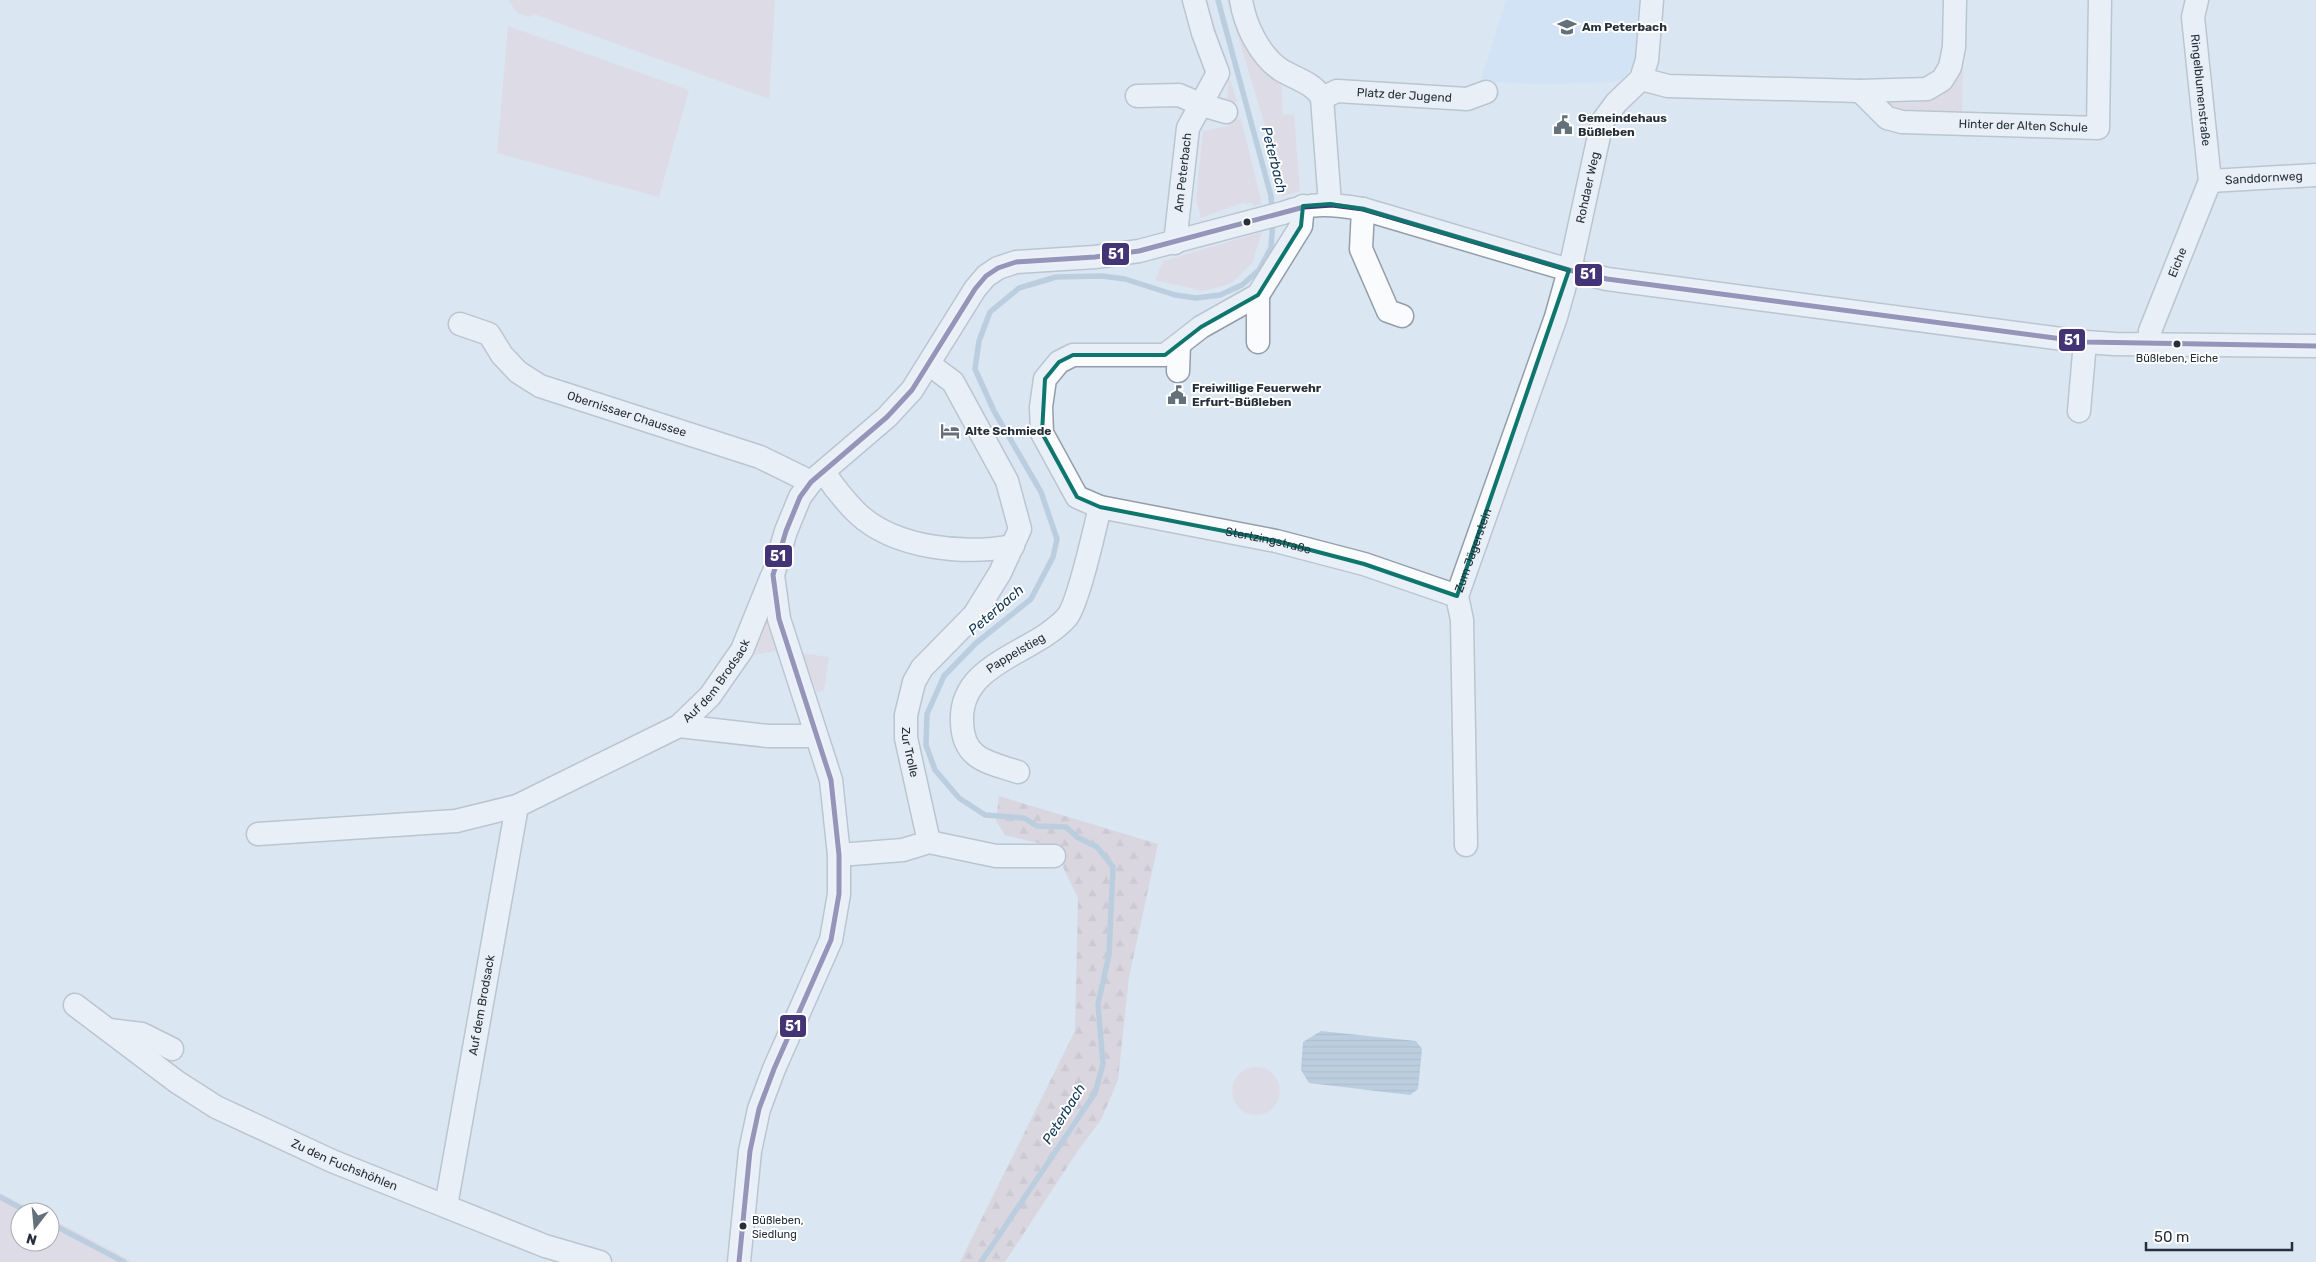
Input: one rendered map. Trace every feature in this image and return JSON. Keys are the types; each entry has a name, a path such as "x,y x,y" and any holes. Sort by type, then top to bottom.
{"street":[{"name":"Am Peterbach","path":"1175,243 1188,128 1218,73 1203,33 1194,0"},
{"path":"1241,0 1244,17 1267,58 1280,69 1317,88 1322,98 1330,204"},
{"path":"1652,0 1647,60 1641,79 1668,86 1860,91 1927,89 1942,80 1952,61 1955,0"},
{"name":"Hinter der Alten Schule","path":"1860,91 1888,118 1902,122 2098,128 2100,0"},
{"name":"Ringelblumenstraße","path":"2197,0 2194,17 2210,181"},
{"name":"Rohdaer Weg","path":"1569,270 1602,122 1616,104 1641,79"},
{"name":"Platz der Jugend","path":"1322,98 1337,90 1467,99 1486,92"},
{"path":"1136,96 1179,95 1202,105 1226,112"},
{"name":"Sanddornweg","path":"2210,181 2316,175"},
{"name":"Eiche","path":"2148,345 2150,331 2210,181"},
{"path":"1282,213 1330,204 1362,210 1569,270 1616,280 2085,342 2148,345 2316,346"},
{"path":"1362,210 1361,249 1374,284 1388,311 1402,316"},
{"path":"1178,371 1178,344 1201,327 1258,295 1301,226 1282,213"},
{"name":"Auf dem Brodsack","path":"258,834 456,821 517,806 679,726 710,696 742,650 773,575 786,531 800,497 817,477 899,406 929,364 975,289 986,276 998,268 1016,262 1095,257 1175,243 1282,213"},
{"name":"Zum Jägerstein","path":"1466,845 1462,620 1457,596 1556,317 1569,270"},
{"path":"1258,295 1258,342"},
{"name":"Obernissaer Chaussee","path":"460,324 489,334 502,354 518,372 540,386 817,477"},
{"path":"2079,410 2085,342"},
{"name":"Stertzingstraße","path":"1178,344 1165,356 1073,355 1059,362 1045,379 1041,407 1042,433 1077,497 1100,507 1276,540 1364,564 1457,596"},
{"name":"Zur Trolle","path":"929,364 952,382 1007,481 1020,529 1013,546 974,615 922,668 914,682 909,698 906,738 929,842"},
{"path":"817,477 858,514 883,530 902,539 956,550 992,550 1013,546"},
{"name":"Pappelstieg","path":"1018,772 981,760 968,749 962,735 964,703 970,686 984,673 1057,626 1068,616 1075,599 1100,507"},
{"path":"739,1262 750,1152 755,1126 774,1069 831,940 839,894 839,855 831,780 779,620 773,575"},
{"path":"679,726 768,736 816,736"},
{"name":"Auf dem Brodsack","path":"446,1206 517,806"},
{"path":"839,855 903,850 929,842 996,856 1054,856"},
{"name":"Zu den Fuchshöhlen","path":"75,1005 177,1082 216,1107 332,1161 546,1246 600,1262"},
{"path":"108,1030 142,1034 172,1049"}],"highlighted area":[{"path":"1330,204 1363,209 1569,270 1457,596 1364,564 1276,541 1100,507 1077,497 1042,433 1045,379 1059,362 1073,355 1165,355 1201,327 1258,295 1301,226 1303,206"}],"shaded area":[{"path":"508,0 775,0 769,99 531,13 533,15 530,17 517,13"},
{"path":"1203,0 1207,0 1237,102 1227,104 1228,85"},
{"path":"1227,0 1234,0 1281,79 1283,115 1294,114 1300,191 1282,197 1273,152"},
{"name":"Am Peterbach","path":"1506,0 1639,0 1634,66 1622,79 1614,82 1545,84 1480,82"},
{"path":"508,26 689,90 659,197 497,153"},
{"path":"1963,69 1962,116 1903,115 1878,102 1916,102 1938,97 1947,91"},
{"path":"1241,119 1262,204 1253,206 1252,203 1245,204 1244,202 1201,218 1196,199 1203,131 1228,126 1227,121"},
{"path":"1262,232 1252,263 1233,282 1203,291 1155,280 1163,261"},
{"path":"768,616 781,650 754,655 751,651"},
{"path":"801,653 829,657 824,690 817,692"},
{"path":"1321,1031 1416,1041 1422,1049 1418,1089 1410,1095 1309,1083 1301,1070 1303,1042"},
{"path":"1251,1067 1261,1067 1273,1074 1280,1086 1280,1096 1273,1108 1261,1115 1251,1115 1243,1111 1236,1104 1232,1096 1232,1086 1236,1078 1243,1071"},
{"path":"0,1193 18,1202 10,1202 10,1252 60,1252 60,1223 134,1262 0,1262"}],"green space":[{"path":"999,796 1158,844 1129,977 1118,1080 1101,1120 1079,1149 1005,1262 960,1262 1075,1031 1078,898 1063,867 1063,849 1005,835 996,821"}],"waterway":[{"name":"Peterbach","path":"1218,0 1271,196 1272,211"},
{"name":"Peterbach","path":"981,1262 1095,1093 1103,1064 1098,1004 1109,955 1113,867 1097,847 1077,837 1066,827 1037,826 1024,818 985,815 959,798 935,770 926,745 927,714 944,676 975,644 1031,599 1053,557 1057,539 1041,492 994,411 975,369 979,341 990,312 1019,288 1056,277 1102,276 1125,279 1175,295 1196,298 1220,295 1242,285 1259,270 1271,248 1273,220"},
{"path":"0,1197 10,1202"},
{"path":"60,1228 124,1262"}],"transit line":[{"name":"51","path":"739,1262 750,1151 759,1109 774,1069 831,940 839,894 839,855 831,780 779,619 773,575 786,531 800,497 811,482 887,417 912,390 975,289 986,276 998,268 1016,262 1095,257 1139,251 1304,207 1332,205 1363,209 1569,270 1607,279 2085,342 2316,346"}],"place":[{"name":"Am Peterbach","path":"1567,27"},
{"name":"Gemeindehaus Büßleben","path":"1563,125"},
{"name":"Büßleben, Eiche","path":"2177,344"},
{"name":"Freiwillige Feuerwehr Erfurt-Büßleben","path":"1177,395"},
{"name":"Alte Schmiede","path":"950,431"},
{"name":"Büßleben, Siedlung","path":"743,1226"}]}
